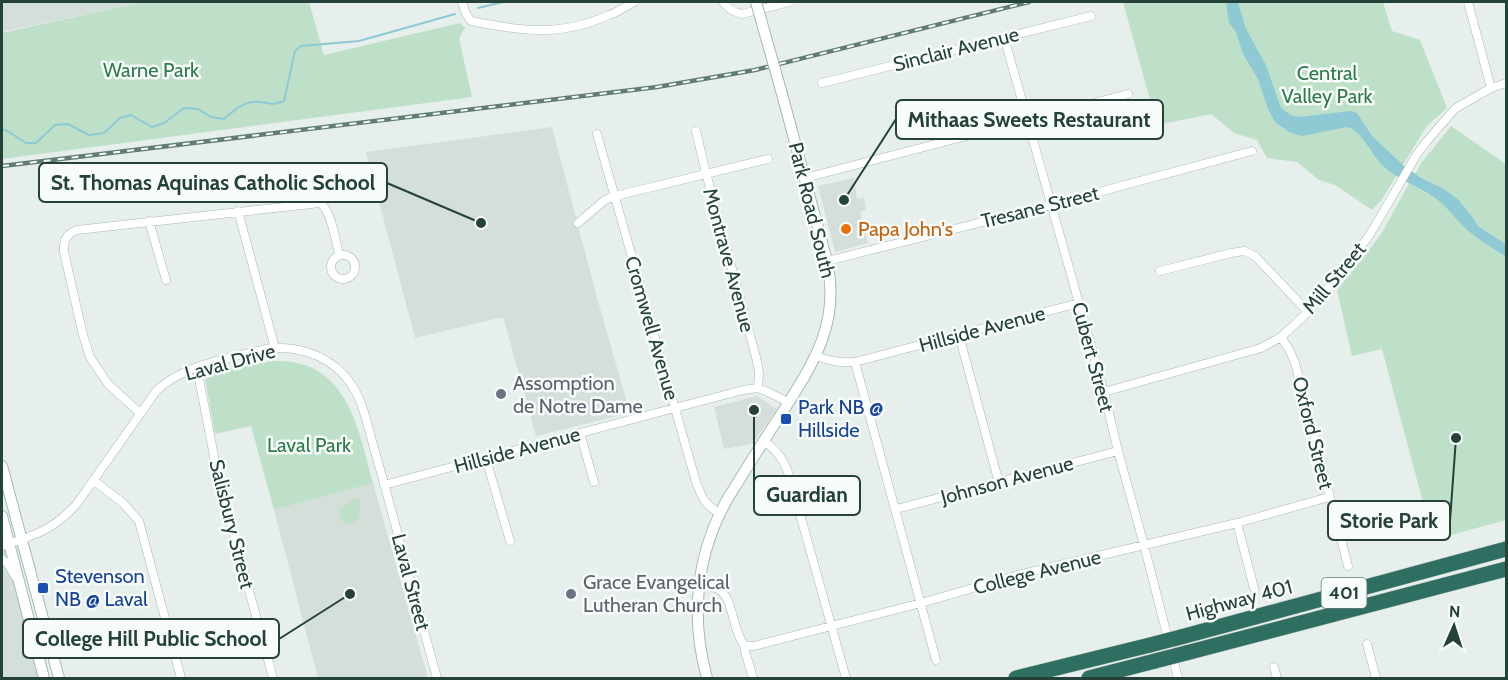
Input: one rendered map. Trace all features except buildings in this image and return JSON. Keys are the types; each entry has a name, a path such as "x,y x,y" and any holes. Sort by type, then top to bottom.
{"highway":[{"name":"Highway 401","path":"1016,678 1181,637 1506,549"},
{"name":"Highway 401","path":"1089,678 1506,569"}],"main road":[{"name":"Park Road South","path":"707,678 698,622 699,585 707,545 719,513 816,356 827,324 830,306 827,261 756,2"},
{"path":"2,466 24,536 59,678"},
{"path":"2,516 5,540 44,678"}],"street":[{"path":"462,2 471,21 520,30 545,30 567,29 594,21 634,2"},
{"path":"723,2 729,9 748,13 789,2"},
{"path":"1468,2 1491,88"},
{"name":"Sinclair Avenue","path":"822,83 1091,16"},
{"name":"Cubert Street","path":"1004,37 1104,392 1178,678"},
{"name":"Mill Street","path":"1104,392 1261,348 1281,337 1308,312 1369,236 1418,154 1456,108 1491,88 1506,83"},
{"path":"805,178 1128,94"},
{"name":"Montrave Avenue","path":"696,131 757,361 758,388"},
{"name":"Cromwell Avenue","path":"597,134 696,482 702,499 719,513"},
{"name":"Tresane Street","path":"827,261 1252,152"},
{"path":"578,223 605,201 615,196 768,159"},
{"path":"140,413 108,384 90,357 64,252 63,244 70,233 77,230 315,202 323,205 328,214 339,255"},
{"path":"238,211 275,348"},
{"path":"149,221 166,280"},
{"path":"1160,271 1244,251 1255,256 1308,312"},
{"name":"Hillside Avenue","path":"816,356 836,362 855,362 1079,303"},
{"path":"959,335 999,483"},
{"name":"Oxford Street","path":"1281,337 1295,363 1348,566"},
{"name":"Laval Drive","path":"5,540 44,531 66,515 76,505 140,413 163,385 197,368 275,348 296,349 309,353 330,363 345,376 360,399 384,485"},
{"path":"855,362 936,660"},
{"name":"Salisbury Street","path":"197,368 218,477 273,678"},
{"path":"758,388 788,402"},
{"name":"Hillside Avenue","path":"384,485 758,388"},
{"path":"579,433 594,482"},
{"path":"764,441 783,460 789,476 846,678"},
{"name":"Johnson Avenue","path":"896,509 1118,451"},
{"path":"486,459 510,541"},
{"path":"93,480 123,503 139,521 181,678"},
{"name":"Laval Street","path":"384,485 437,678"},
{"name":"College Avenue","path":"745,646 754,646 921,603 1018,574 1238,523 1329,497"},
{"path":"1238,523 1254,588"},
{"path":"2,559 8,564 19,584"},
{"path":"699,585 719,589 727,598 740,640 745,646 753,678"},
{"path":"1367,644 1376,678"},
{"path":"1274,667 1277,678"}],"shaded area":[{"path":"2,2 143,2 2,32"},
{"path":"552,127 630,413 536,436 503,317 415,338 366,152"},
{"path":"854,178 857,199 864,198 866,210 860,212 868,243 835,252 818,186"},
{"path":"757,396 777,409 752,444 724,449 714,407"},
{"path":"373,483 428,678 318,678 274,510"},
{"path":"2,532 40,678 2,678"}],"green space":[{"name":"Warne Park","path":"143,2 309,2 324,55 460,23 465,28 459,38 472,97 2,159 2,33"},
{"name":"Central Valley Park","path":"1123,2 1383,2 1392,31 1420,40 1447,108 1426,127 1381,201 1372,210 1335,185 1319,180 1297,162 1267,158 1257,140 1234,133 1211,114 1157,125"},
{"path":"1451,126 1506,164 1506,244 1479,227 1458,199 1415,174"},
{"path":"1409,183 1438,200 1464,227 1506,257 1506,520 1433,540 1382,349 1352,356 1337,290 1383,231"},
{"name":"Laval Park","path":"273,361 298,363 318,371 333,384 345,400 354,419 373,483 274,510 251,426 215,434 205,378 232,368"},
{"path":"355,498 360,500 359,519 352,523 345,523 339,515 339,510"}],"water":[{"path":"1226,2 1238,2 1246,29 1266,65 1281,108 1298,117 1351,111 1357,113 1372,136 1403,165 1458,199 1479,227 1506,244 1506,257 1465,228 1435,198 1384,167 1362,138 1352,129 1347,127 1302,136 1289,132 1275,122 1258,79 1243,54 1236,32 1229,23"}],"waterway":[{"path":"478,8 503,2"},
{"path":"2,130 6,130 26,143 36,143 55,125 68,124 89,135 104,133 120,118 131,115 152,127 164,123 184,108 198,109 211,117 224,119 245,104 255,102 274,104 284,101 295,51 301,46 359,41 455,14"}],"railway":[{"path":"2,166 657,87 755,70 1029,2"}],"place":[{"name":"Mithaas Sweets Restaurant","path":"844,200"},
{"name":"St. Thomas Aquinas Catholic School","path":"481,223"},
{"name":"Papa John's","path":"846,229"},
{"name":"Assomption de Notre Dame","path":"501,394"},
{"name":"Guardian","path":"754,410"},
{"name":"Park NB @ Hillside","path":"786,419"},
{"name":"Storie Park","path":"1456,438"},
{"name":"Stevenson NB @ Laval","path":"43,588"},
{"name":"College Hill Public School","path":"350,594"},
{"name":"Grace Evangelical Lutheran Church","path":"571,594"}]}
